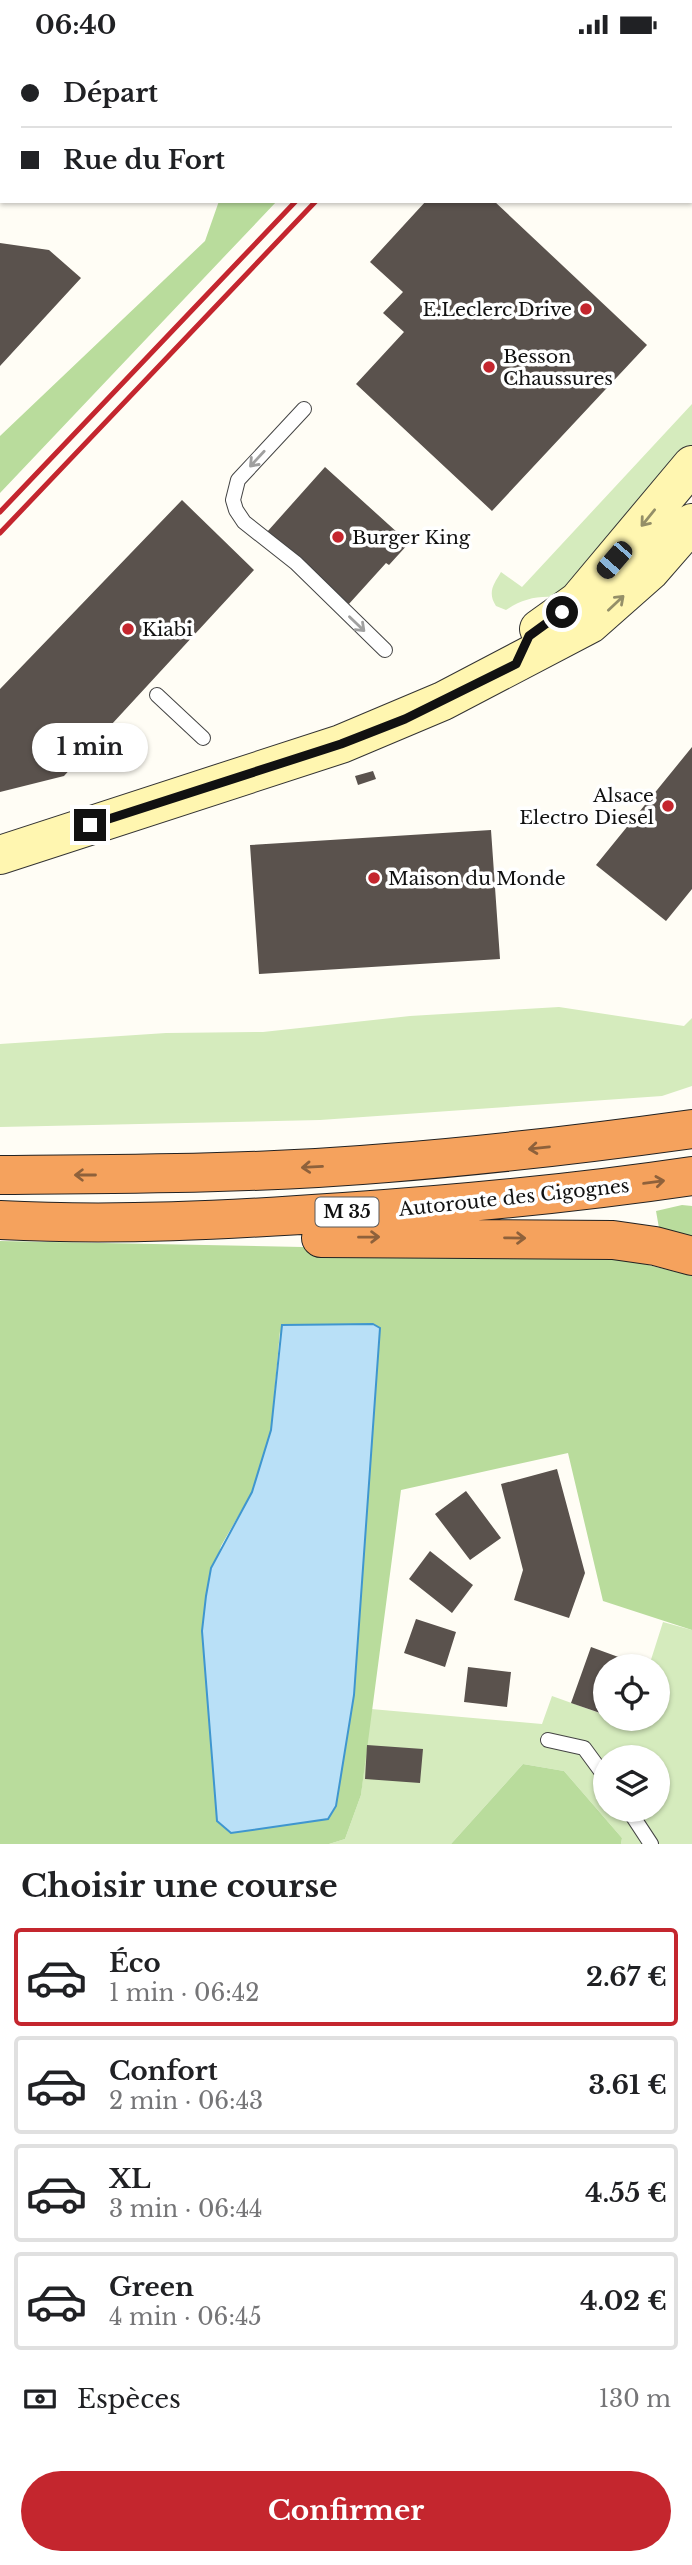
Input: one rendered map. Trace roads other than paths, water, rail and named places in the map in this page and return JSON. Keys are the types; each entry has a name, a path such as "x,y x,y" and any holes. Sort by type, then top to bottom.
{"highway":[{"path":"607,1141 692,1102"},
{"path":"0,1175 176,1174 386,1163 607,1141 692,1129"},
{"name":"Autoroute des Cigognes","path":"0,1220 217,1221 548,1195 692,1176"},
{"path":"0,1236 613,1240 655,1246 692,1256"}],"main road":[{"path":"516,664 529,636 578,601 692,465"},
{"path":"0,855 341,744 405,719 590,624 650,571 692,523"}],"lane":[{"path":"304,409 238,480 233,500 236,510 244,522 296,563 385,650"},
{"path":"157,695 203,739"},
{"path":"548,1740 584,1748 593,1760"},
{"path":"637,1822 651,1844"}],"water":[{"path":"373,1324 380,1328 354,1695 336,1806 328,1819 231,1833 217,1821 202,1631 211,1568 252,1492 271,1430 282,1325"}],"railway":[{"path":"0,512 294,203"},
{"path":"0,533 314,203"}],"place":[{"name":"E.Leclerc Drive","path":"586,309"},
{"name":"Besson Chaussures","path":"489,367"},
{"name":"Burger King","path":"338,537"},
{"name":"Kiabi","path":"128,629"},
{"name":"Alsace Electro Diesel","path":"668,806"},
{"name":"Maison du Monde","path":"374,878"}]}
